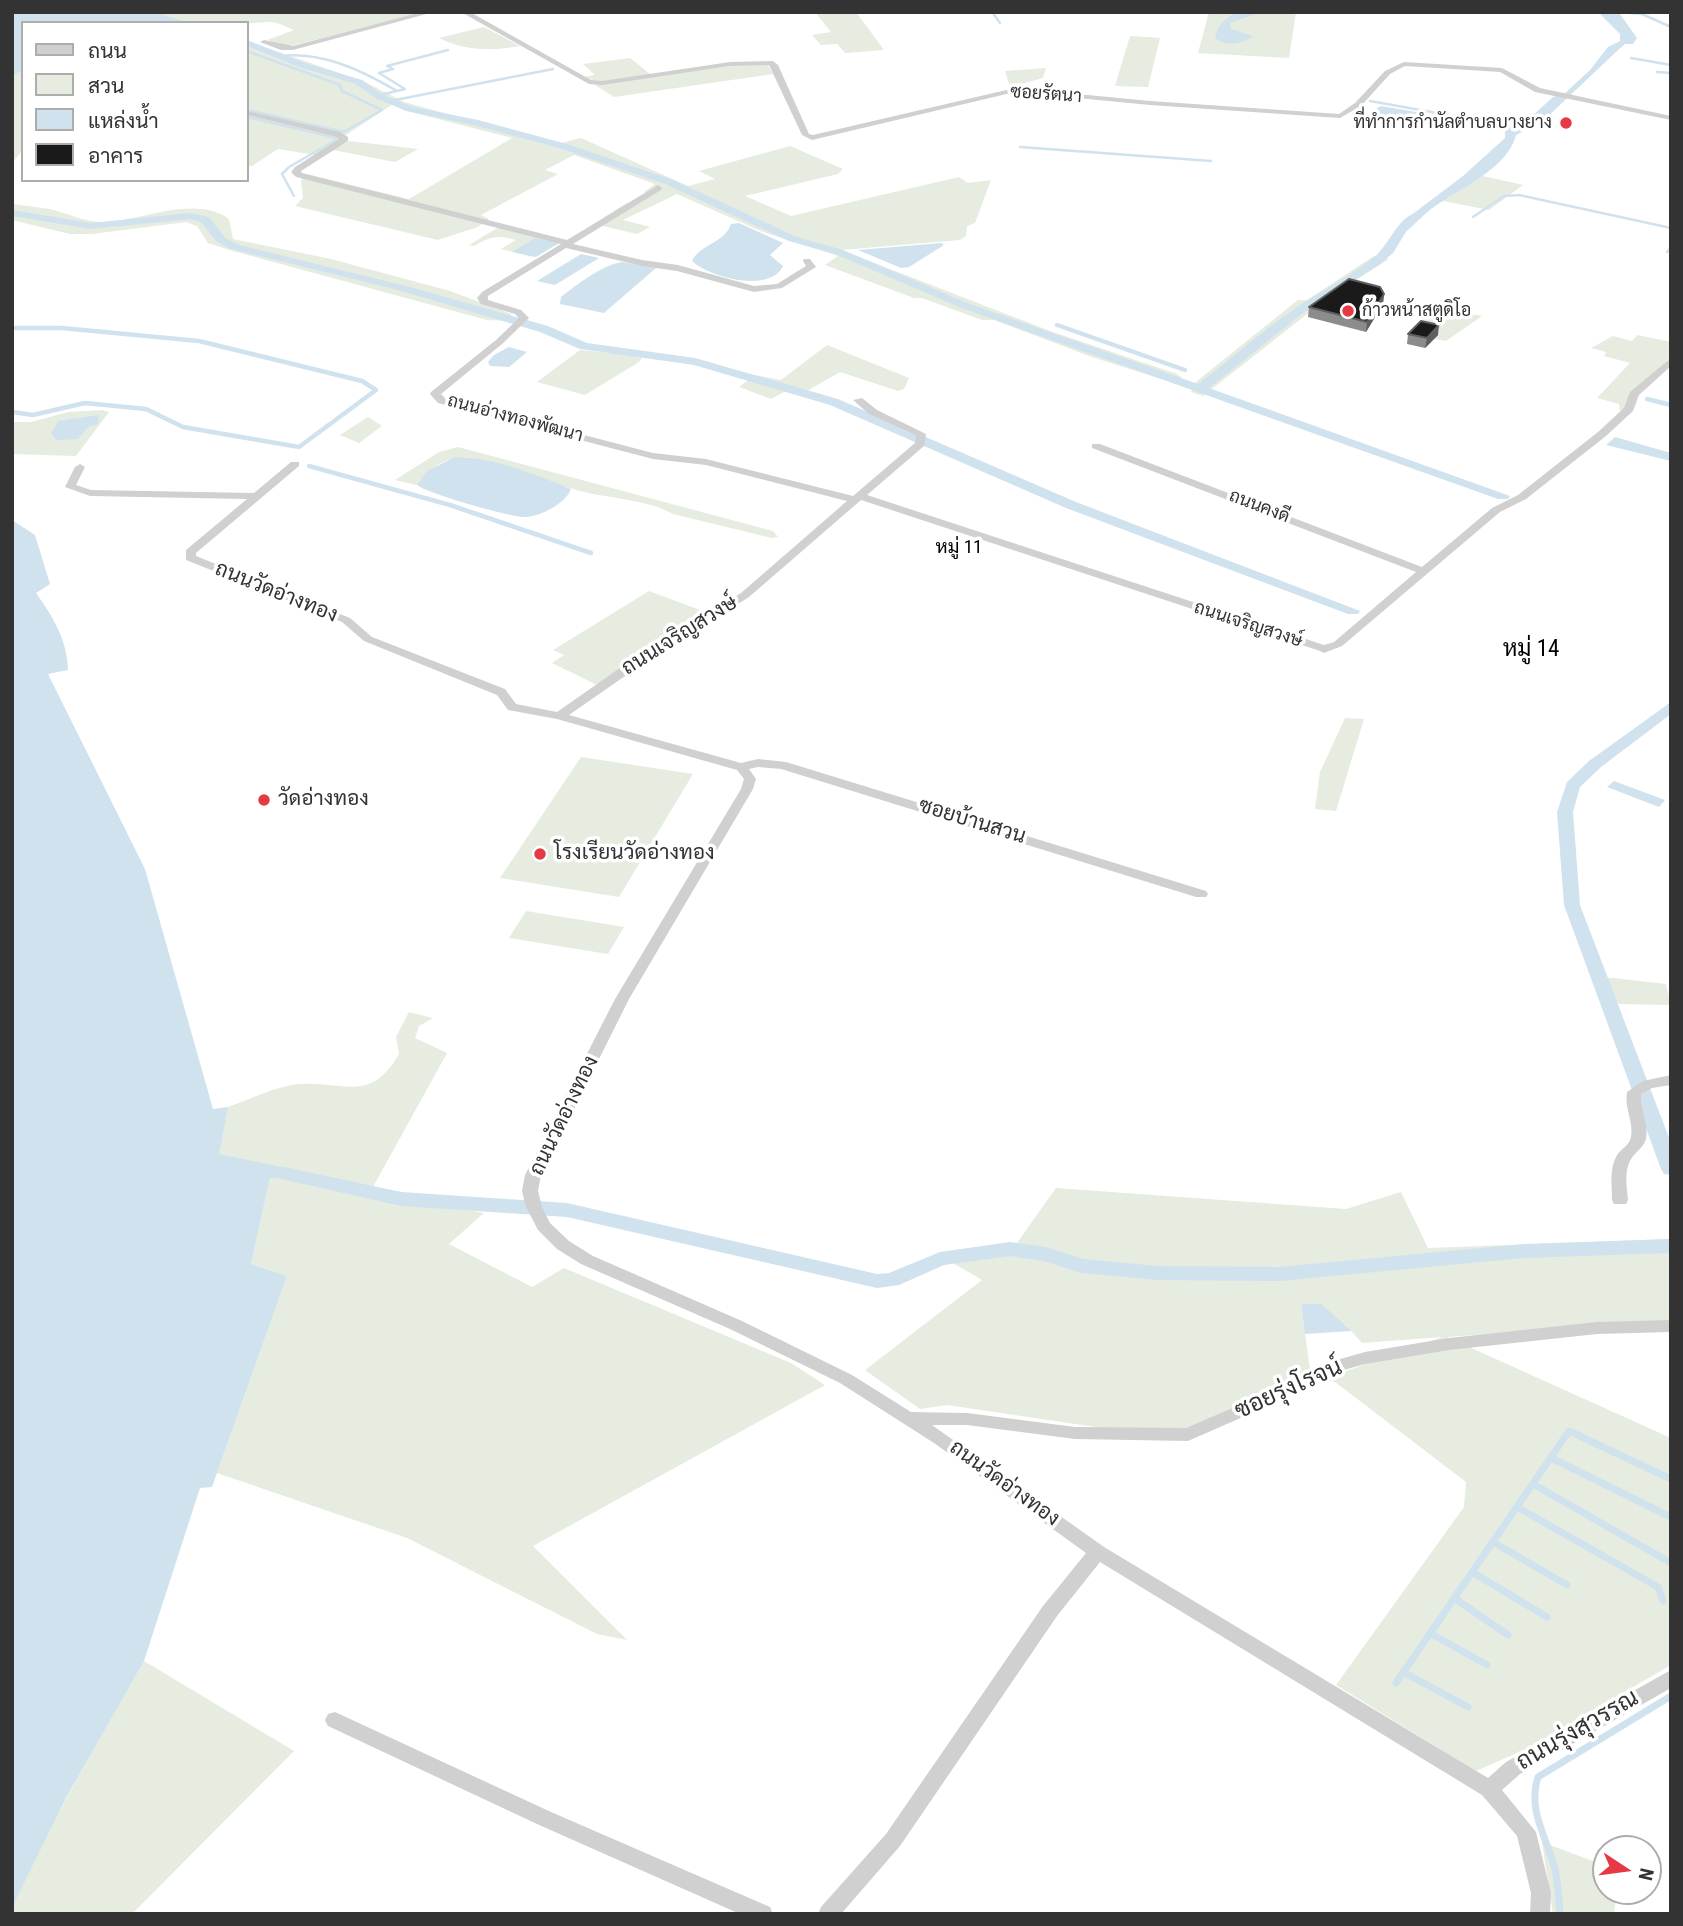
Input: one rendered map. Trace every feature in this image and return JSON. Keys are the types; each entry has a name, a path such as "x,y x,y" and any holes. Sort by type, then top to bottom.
{"street":[{"path":"264,41 284,48 293,48 431,12"},
{"name":"ซอยรัตนา","path":"464,12 589,82 602,83 730,64 770,63 774,65 806,135 812,138 1015,90 1150,103 1340,116 1349,113 1370,95 1393,67 1404,64 1502,70 1530,88 1570,99 1671,118"},
{"path":"248,113 337,134 345,139 298,169 295,172 299,175 754,289 779,286 796,278 811,267 807,261"},
{"name":"ถนนอ่างทองพัฒนา","path":"659,188 482,298 490,304 522,314 524,318 435,394 438,398 631,451 706,462 858,498"},
{"name":"ถนนเจริญสวงษ์","path":"858,498 1324,649 1338,644 1496,510 1522,497 1602,434 1629,409 1634,394 1671,361"},
{"name":"ถนนเจริญสวงษ์","path":"559,716 634,664 738,600 772,574 921,441 912,428 873,412 858,400"},
{"name":"ถนนคงดี","path":"1096,446 1422,571"},
{"name":"ถนนวัดอ่างทอง","path":"295,464 190,552 190,558 345,620 368,639 501,692 512,708 559,716 741,767 750,779 747,789 622,999 533,1175 530,1191 534,1207 544,1226 563,1245 587,1261 736,1325 822,1367 910,1419 1098,1552 1489,1789 1526,1832 1541,1893 1540,1914"},
{"path":"80,467 70,487 90,493 259,496"},
{"name":"ซอยบ้านสวน","path":"741,767 758,763 782,765 1201,894"},
{"path":"1620,1200 1619,1170 1622,1160 1638,1140 1639,1130 1631,1100 1641,1088 1671,1080"},
{"name":"ซอยรุ่งโรจน์","path":"910,1419 967,1419 1075,1433 1173,1437 1188,1435 1262,1402 1325,1369 1365,1358 1489,1339 1597,1328 1671,1326"},
{"path":"828,1914 893,1840 1050,1611 1098,1552"},
{"name":"ถนนรุ่งสุวรรณ","path":"1489,1789 1513,1768 1671,1678"},
{"path":"335,1720 544,1818 763,1914"}],"green space":[{"path":"167,12 425,12 287,47 267,40 294,30 278,23 183,21 162,15"},
{"path":"815,12 856,12 884,50 845,53 837,44 821,45 812,35 831,32"},
{"path":"1209,12 1296,12 1289,58 1198,53"},
{"path":"484,27 520,46 479,49 439,38"},
{"path":"1130,36 1160,38 1148,87 1115,86"},
{"path":"248,41 365,82 404,102 557,144 581,138 688,186 715,179 699,171 790,146 843,169 838,174 745,196 791,216 959,177 968,183 991,180 975,223 967,226 966,236 960,240 841,250 1050,331 1182,378 1180,385 1092,357 994,320 982,320 922,298 914,298 825,265 838,256 763,232 677,194 623,220 650,227 637,234 594,224 625,204 648,194 644,192 655,184 574,155 545,170 558,174 481,215 489,219 478,227 438,240 295,206 303,198 301,181 306,174 409,199 512,138 403,110 393,104 316,155 278,149 248,166"},
{"path":"630,58 650,74 600,82 583,77 595,75 583,64"},
{"path":"753,63 768,65 773,74 614,97 595,85"},
{"path":"1046,68 1043,78 1010,87 1005,71"},
{"path":"21,71 21,152 12,163 12,76"},
{"path":"349,141 418,149 395,162 333,150"},
{"path":"1483,176 1523,185 1489,210 1443,201"},
{"path":"12,204 50,209 95,222 117,221 184,209 215,212 229,219 233,239 331,259 450,291 511,314 510,321 487,320 233,251 208,243 197,226 186,222 92,234 70,234 12,220"},
{"path":"499,227 562,242 533,257 501,249 516,240 509,238 494,237 474,246 469,245"},
{"path":"1374,256 1389,259 1325,300 1203,396 1191,392 1197,381 1298,300 1307,300"},
{"path":"1453,310 1482,316 1446,341 1409,334 1430,311"},
{"path":"1637,335 1671,342 1671,357 1629,398 1627,408 1620,411 1619,404 1597,398 1630,363 1604,356 1606,352 1591,348 1613,336 1632,341"},
{"path":"827,345 909,378 904,389 898,391 840,372 800,395 786,391 771,399 739,387 755,375 781,380"},
{"path":"580,350 643,356 639,362 585,395 537,382"},
{"path":"68,412 109,412 76,456 12,454 12,422 31,422"},
{"path":"368,417 382,426 359,443 340,435"},
{"path":"458,447 773,531 778,537 772,538 673,514 637,502 586,492 468,457 439,464 417,485 395,480 439,452"},
{"path":"649,591 708,613 597,685 552,663 564,655 553,650"},
{"path":"1345,718 1364,719 1336,811 1315,809 1320,772"},
{"path":"581,757 693,774 619,897 500,878"},
{"path":"526,911 624,927 608,954 509,938"},
{"path":"1604,977 1666,984 1671,1005 1618,1004"},
{"path":"409,1012 433,1018 419,1026 415,1038 447,1053 373,1187 419,1195 420,1201 484,1213 449,1244 532,1287 564,1268 791,1363 825,1385 533,1546 627,1640 597,1634 407,1538 217,1473 287,1276 251,1264 270,1178 304,1180 306,1173 218,1154 228,1107 293,1085 356,1087 378,1079 399,1054 396,1037"},
{"path":"1056,1188 1346,1209 1401,1192 1428,1248 1671,1239 1671,1320 1447,1337 1671,1438 1671,1665 1528,1748 1476,1771 1336,1685 1464,1507 1466,1482 1335,1382 1324,1379 1442,1337 1362,1343 1346,1325 1301,1304 1310,1370 1215,1417 1178,1431 1116,1430 947,1405 920,1409 865,1370 982,1280 946,1259 1017,1243"},
{"path":"144,1661 294,1751 132,1914 12,1914 22,1880"},
{"path":"1542,1842 1592,1861 1592,1905 1615,1905 1614,1914 1553,1914"}],"water":[{"path":"12,12 167,12 163,15 183,21 21,21 21,71 12,76"},
{"path":"1238,12 1261,12 1230,23 1231,29 1253,36 1234,43 1224,43 1215,38 1223,22"},
{"path":"1598,12 1620,14 1637,38 1633,44 1625,44 1544,120 1516,135 1503,158 1480,178 1431,209 1407,231 1397,229 1402,222 1463,176 1505,138 1505,129 1530,118 1553,97 1564,94 1590,70 1608,47 1620,41 1620,34"},
{"path":"1381,106 1486,124 1370,112"},
{"path":"739,223 783,243 770,255 783,266 776,274 766,279 739,280 712,272 692,261 696,255 724,235 731,224"},
{"path":"535,238 559,243 536,257 512,252"},
{"path":"941,243 944,245 909,267 901,268 858,250"},
{"path":"581,254 599,258 555,285 537,281"},
{"path":"622,262 656,268 604,313 560,304 561,297 582,281 606,267"},
{"path":"509,347 527,352 509,367 490,366 488,362 494,355"},
{"path":"99,415 98,424 88,427 78,439 57,440 51,434 58,421"},
{"path":"1615,437 1671,453 1671,461 1606,445"},
{"path":"455,457 500,463 571,489 564,499 552,508 526,517 504,514 436,494 417,485 427,471"},
{"path":"12,520 35,535 50,584 36,593 58,629 65,648 68,670 48,674 145,869 213,1109 228,1107 219,1154 306,1172 304,1180 270,1178 251,1264 287,1276 212,1487 200,1488 144,1661 66,1798 12,1907"},
{"path":"1614,781 1665,800 1659,807 1607,787"},
{"path":"1301,1304 1321,1304 1352,1331 1305,1334"}],"building":[{"name":"ก้าวหน้าสตูดิโอ","path":"1349,279 1380,287 1384,294 1367,322 1309,307"},
{"path":"1421,321 1439,325 1427,338 1408,334"}],"waterway":[{"path":"992,12 1000,23"},
{"path":"1617,12 1642,14 1671,27"},
{"path":"248,43 302,65 359,82 380,97 410,109 478,123 563,146 669,182 793,239 839,252 963,305 1503,496"},
{"path":"397,91 405,89 379,73 393,69 387,66 448,50"},
{"path":"248,51 340,85 342,91 382,110 344,132 248,110"},
{"path":"279,56 326,59 369,76 397,91"},
{"path":"1631,58 1671,65"},
{"path":"390,101 553,69"},
{"path":"1657,72 1671,73"},
{"path":"376,96 397,91"},
{"path":"1370,101 1487,122"},
{"path":"248,117 333,137 336,140 289,167 282,174 294,196"},
{"path":"1020,147 1211,161"},
{"path":"1473,217 1504,196 1519,195 1671,228"},
{"path":"12,213 91,226 190,216 205,219 221,240 235,247 402,288 544,329 584,346 695,362 834,402 1071,505 1353,611"},
{"path":"1201,388 1299,311 1376,262 1389,251 1405,225 1418,215"},
{"path":"1667,252 1671,248"},
{"path":"1057,325 1185,370"},
{"path":"12,328 62,328 199,341 362,381 376,390 299,447 183,427 146,409 85,403 33,415 12,412"},
{"path":"1647,399 1671,405"},
{"path":"309,466 450,505 591,553"},
{"path":"1671,706 1595,764 1573,785 1565,812 1572,905 1671,1169"},
{"path":"284,1173 401,1199 567,1210 877,1281 892,1280 940,1259 1010,1249 1046,1254 1081,1266 1158,1273 1279,1274 1524,1251 1671,1246"},
{"path":"1472,1572 1569,1431 1671,1479"},
{"path":"1551,1458 1671,1517"},
{"path":"1533,1484 1671,1563"},
{"path":"1517,1507 1658,1587 1663,1601"},
{"path":"1493,1542 1567,1585"},
{"path":"1454,1598 1472,1572"},
{"path":"1472,1572 1547,1617"},
{"path":"1430,1633 1454,1598"},
{"path":"1454,1598 1508,1635"},
{"path":"1403,1672 1430,1633"},
{"path":"1430,1633 1487,1665"},
{"path":"1396,1683 1403,1672"},
{"path":"1403,1672 1468,1707"},
{"path":"1560,1914 1555,1869 1536,1812 1535,1789 1538,1777 1671,1696"}],"place":[{"name":"ที่ทำการกำนัลตำบลบางยาง","path":"1566,123"},
{"name":"ก้าวหน้าสตูดิโอ","path":"1348,311"},
{"name":"วัดอ่างทอง","path":"264,800"},
{"name":"โรงเรียนวัดอ่างทอง","path":"540,854"}],"district":[{"name":"หมู่ 11","path":"959,548"},
{"name":"หมู่ 14","path":"1531,650"}]}
